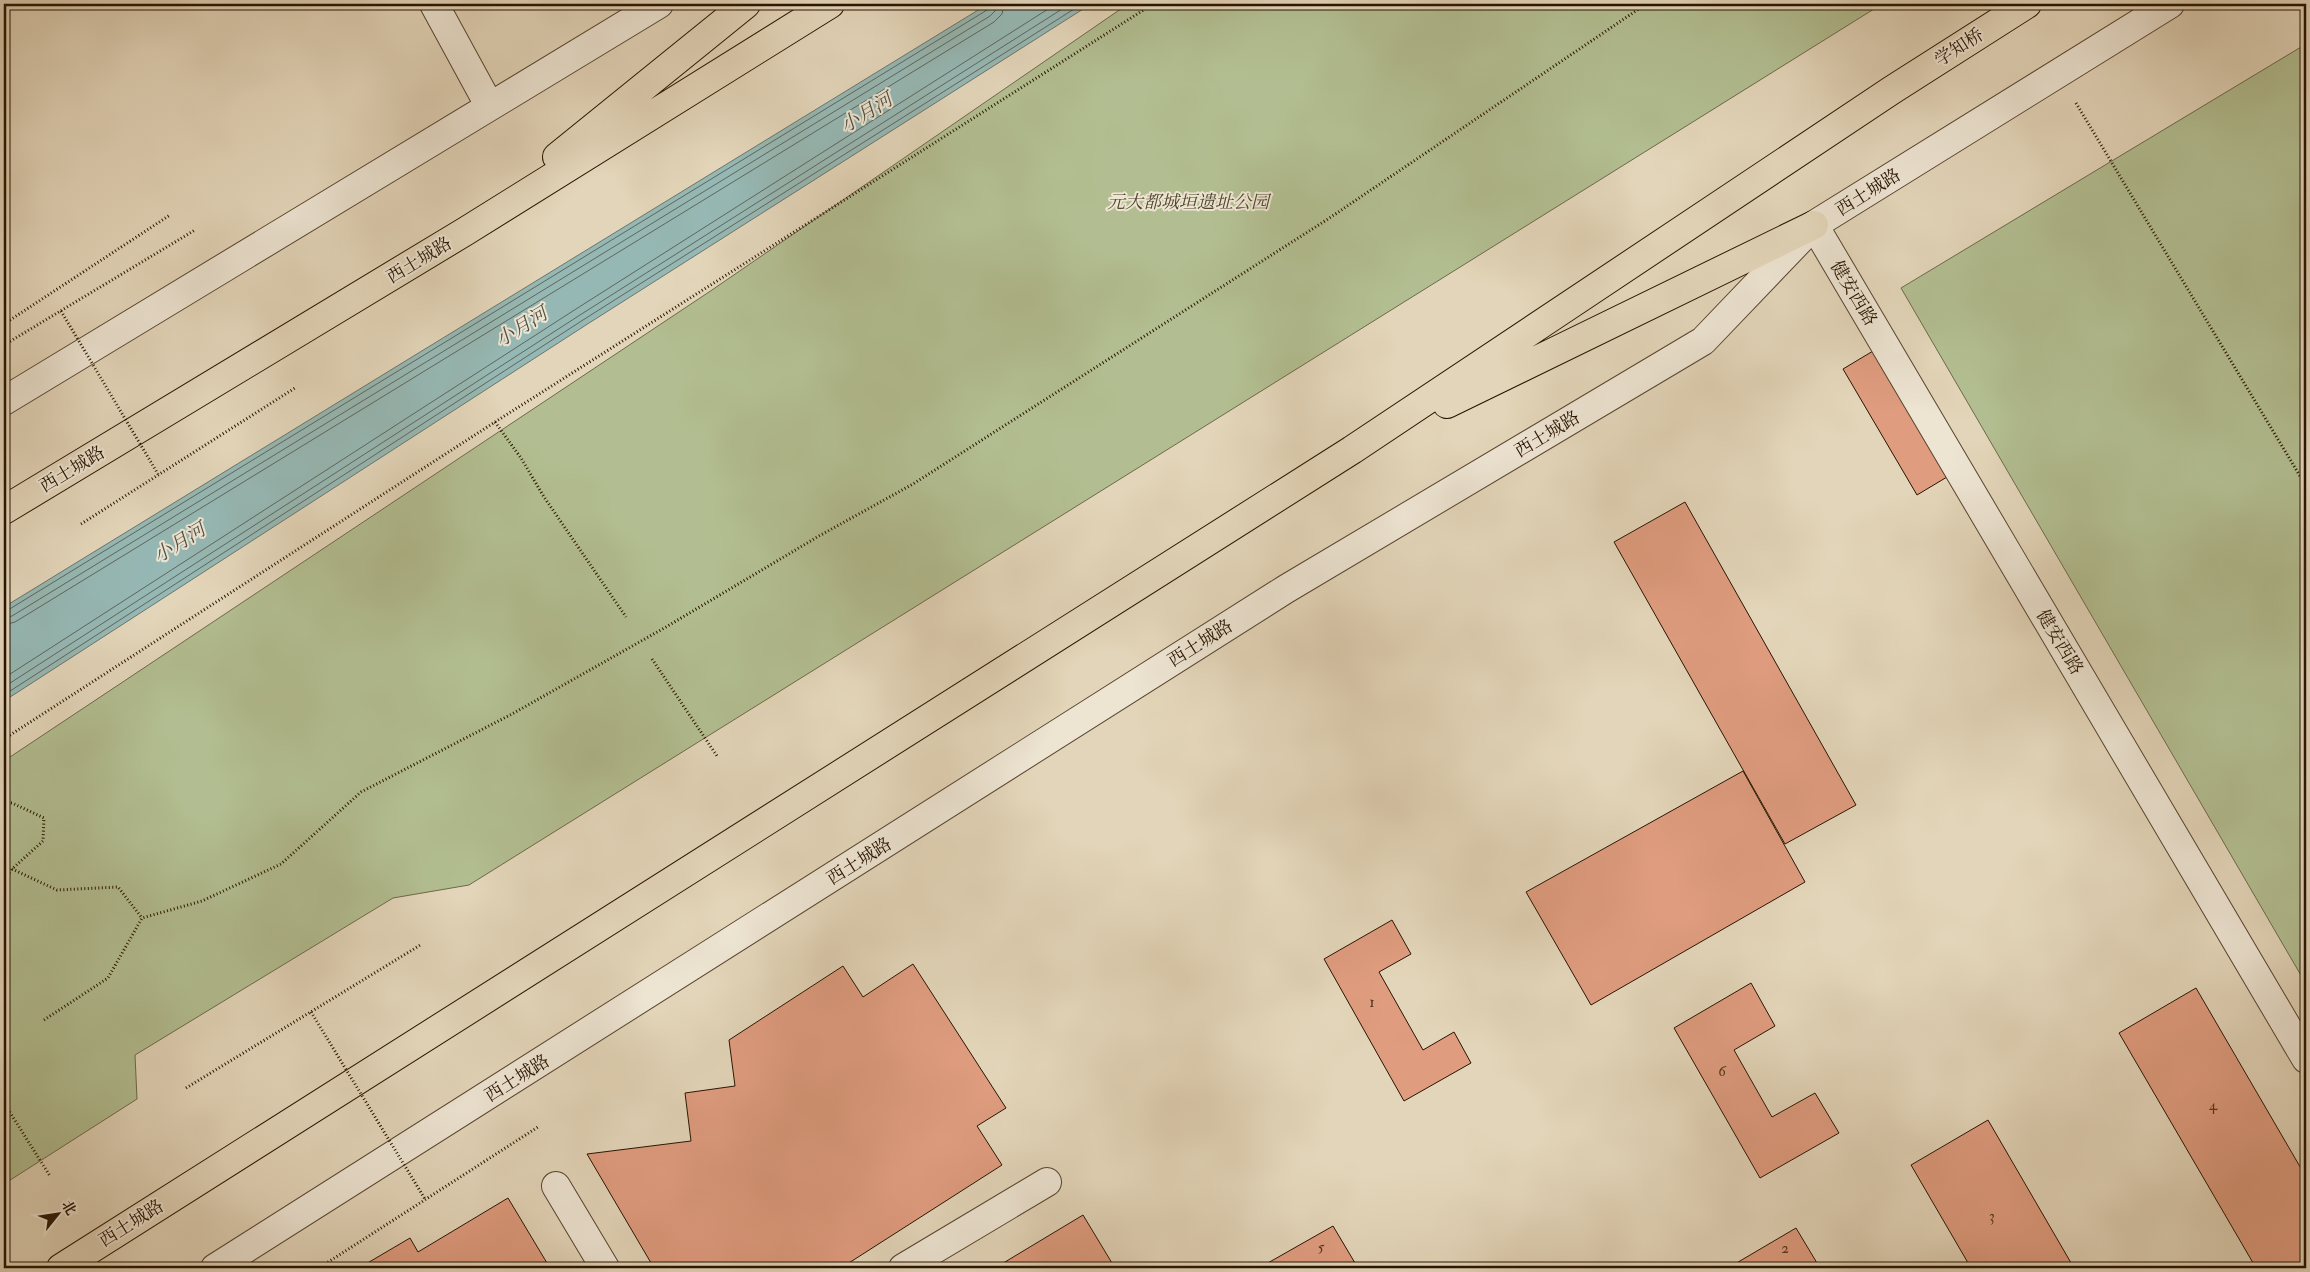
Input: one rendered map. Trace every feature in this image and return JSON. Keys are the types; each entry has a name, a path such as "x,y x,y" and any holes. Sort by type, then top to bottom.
{"highway":[{"path":"466,231 746,4"},
{"name":"西土城路","path":"4,510 466,231 830,4"},
{"name":"学知桥","path":"1892,90 2027,4"},
{"name":"西土城路","path":"60,1268 1352,450 1892,90"},
{"path":"1352,450 1814,225"}],"street":[{"path":"434,4 489,105"},
{"path":"4,401 489,105 659,4"},
{"name":"西土城路","path":"216,1268 1286,588 1703,341 1814,225 2170,4"},
{"name":"健安西路","path":"1814,225 2306,1059"},
{"path":"903,1268 1047,1182"},
{"path":"556,1186 605,1268"}],"path":[{"path":"4,739 495,422 1153,4"},
{"path":"44,1020 108,978 142,918 202,901 281,864 361,792 520,709 666,627 818,536 913,484 1328,219 1646,4"},
{"path":"2058,73 2306,486"},
{"path":"4,324 170,215"},
{"path":"4,345 194,230"},
{"path":"60,312 158,474"},
{"path":"81,524 295,388"},
{"path":"495,422 521,458 544,497 626,617"},
{"path":"652,659 717,756"},
{"path":"4,802 12,803 44,818 43,841 12,869 4,880"},
{"path":"12,869 57,890 118,886 142,918"},
{"path":"186,1088 422,944"},
{"path":"311,1012 425,1199"},
{"path":"4,1103 50,1176"},
{"path":"319,1268 538,1127"}],"green space":[{"name":"元大都城垣遗址公园","path":"1128,4 1882,4 469,885 393,898 135,1055 137,1099 4,1184 4,761 712,290"},
{"path":"2306,44 2306,984 1901,288"}],"water":[{"name":"小月河","path":"988,4 1091,4 586,325 4,701 4,607"}],"building":[{"path":"1873,351 1947,477 1917,495 1843,369"},
{"path":"1685,502 1856,805 1785,844 1614,542"},
{"path":"1743,771 1805,882 1591,1005 1526,892"},
{"path":"1392,920 1411,954 1379,972 1423,1050 1454,1032 1471,1063 1404,1101 1324,959"},
{"path":"913,964 1006,1108 977,1126 1002,1165 841,1268 654,1268 587,1154 691,1141 685,1093 735,1086 729,1040 843,966 863,997"},
{"path":"1751,983 1775,1026 1734,1050 1772,1117 1815,1093 1839,1133 1760,1178 1674,1028"},
{"path":"2196,988 2306,1177 2306,1268 2256,1268 2119,1033"},
{"path":"1988,1120 2074,1268 1971,1268 1911,1165"},
{"path":"508,1198 550,1268 359,1268 410,1238 418,1252"},
{"path":"1083,1215 1115,1268 995,1268"},
{"path":"1333,1226 1358,1268 1259,1268"},
{"path":"1796,1228 1820,1268 1728,1268"}]}
